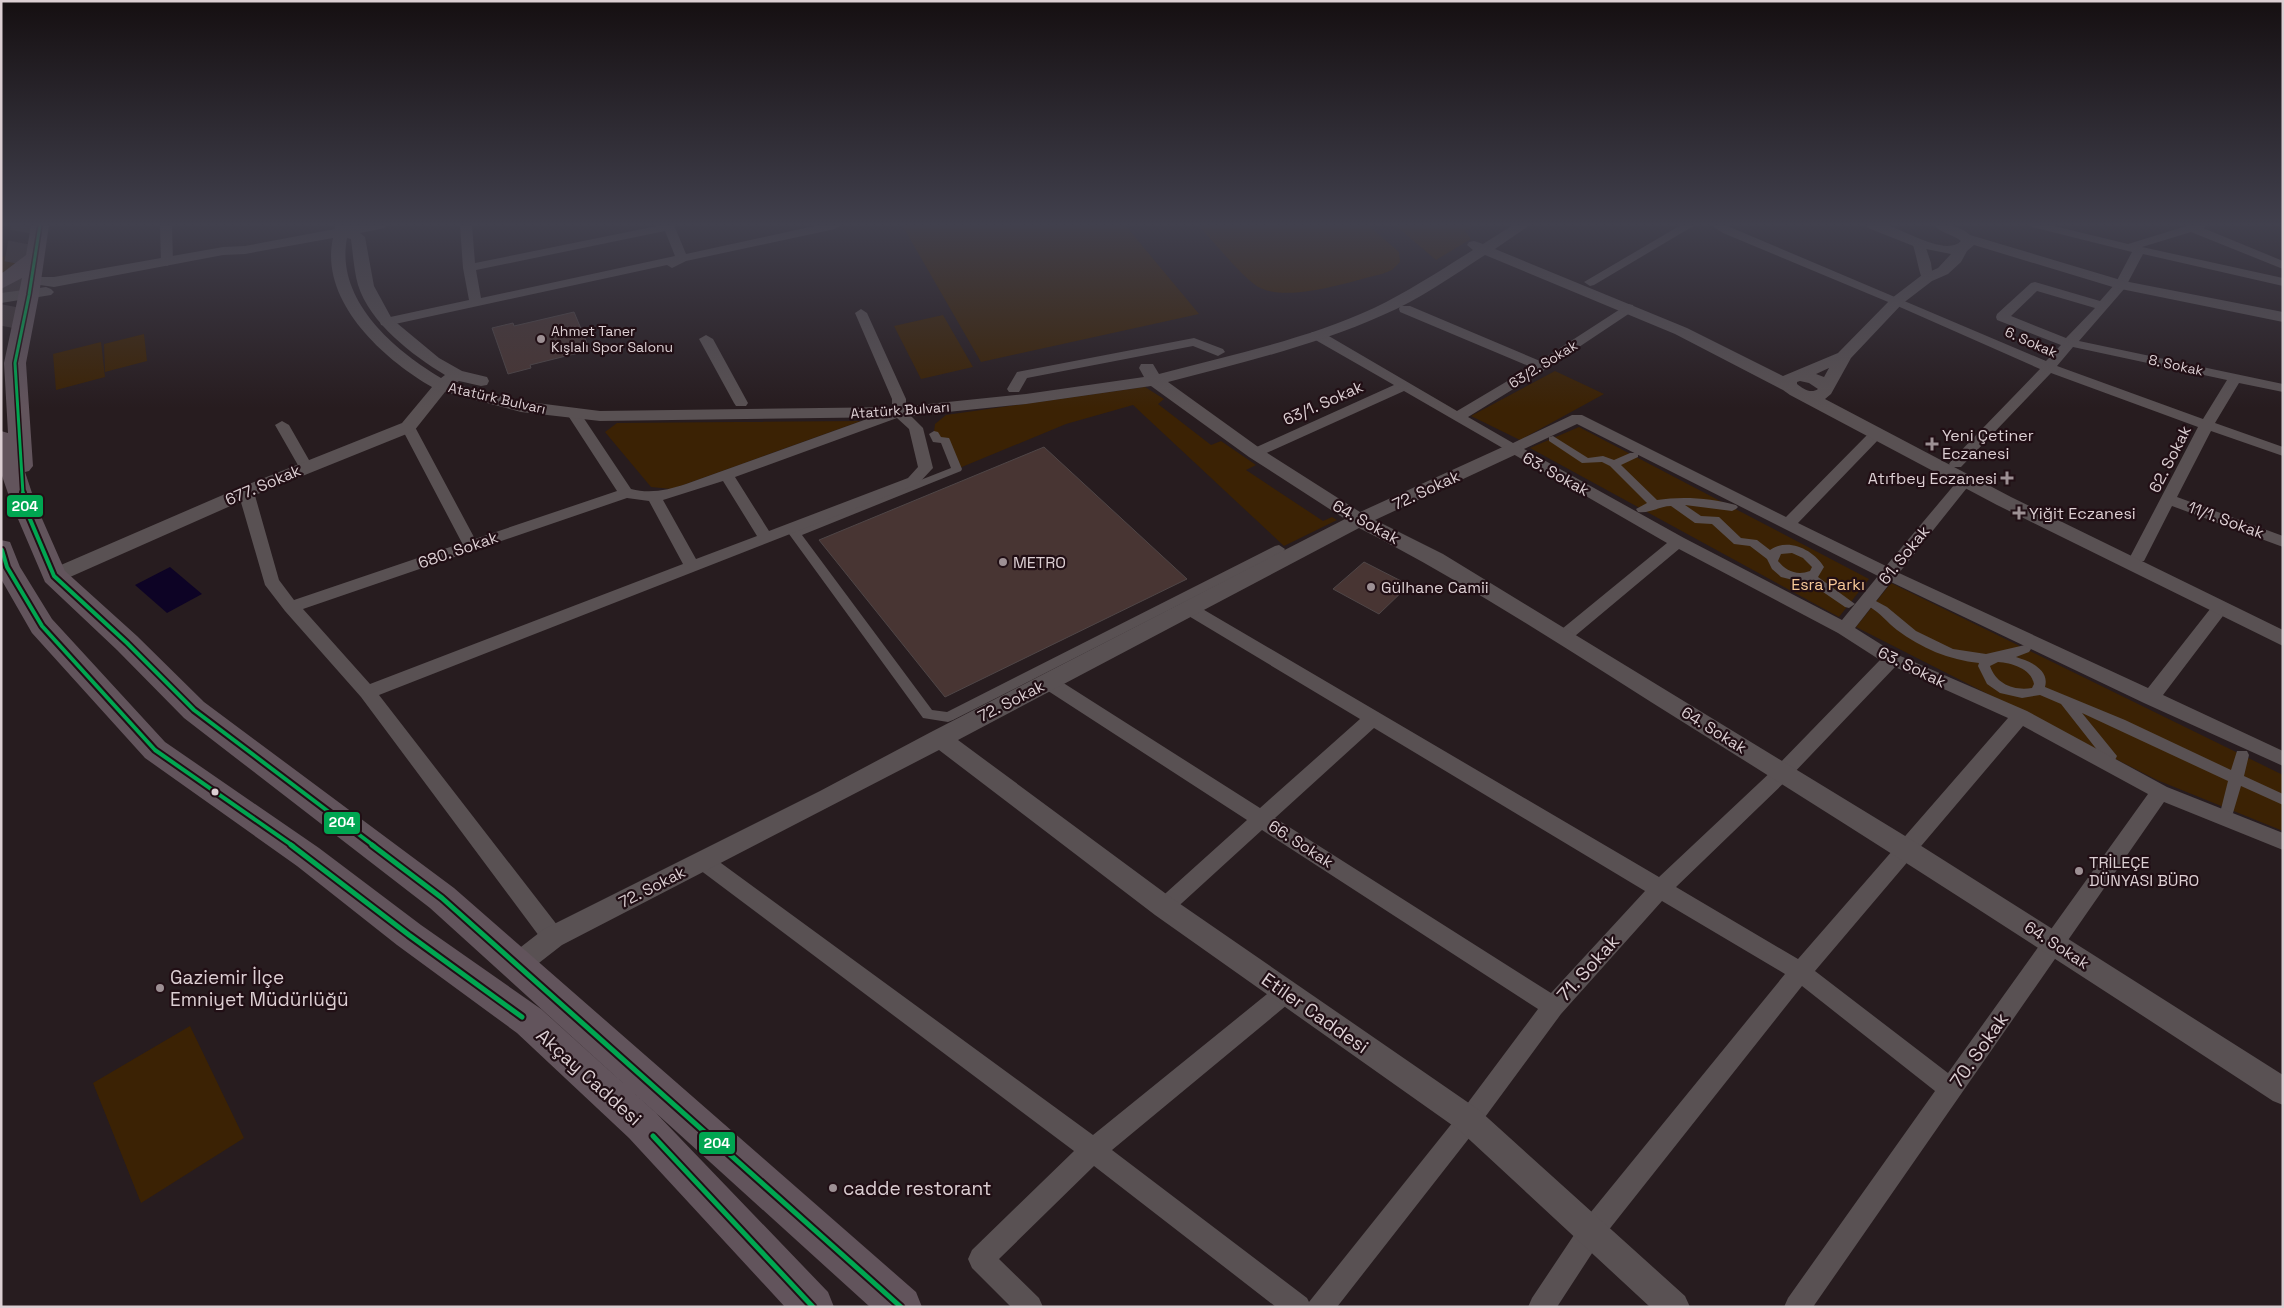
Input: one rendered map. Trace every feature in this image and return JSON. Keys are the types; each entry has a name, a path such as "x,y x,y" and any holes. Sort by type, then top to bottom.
{"highway":[{"path":"24,505 15,362 30,288"},
{"name":"Akçay Caddesi","path":"1,438 24,505 54,576 127,643 194,710 351,831 398,863 442,898 901,1307"},
{"name":"Akçay Caddesi","path":"1,548 7,567 42,626 155,750 308,857 408,935 528,1022 642,1125 813,1307"}],"street":[{"path":"1,298 38,286"},
{"path":"30,288 43,286"},
{"name":"Atatürk Bulvarı","path":"345,286 346,294 369,328 401,357 498,401 574,414 736,416 1026,399 1258,353 1317,335 1378,312 1410,296 1423,286"},
{"name":"Atatürk Bulvarı","path":"366,286 389,325 433,361 449,380 570,400 608,403 899,406 1014,389 1151,374 1297,329 1344,312 1400,286"},
{"path":"473,286 476,303"},
{"path":"389,325 554,286"},
{"path":"389,325 585,286"},
{"path":"1577,286 1797,383 1817,380 1826,390 1847,406 1956,464 2283,629"},
{"path":"1598,286 1797,383 1876,434 1965,481 2283,639"},
{"name":"6. Sokak","path":"1861,286 2048,368 2283,452"},
{"path":"1826,390 1844,356 1897,301 1917,286"},
{"name":"8. Sokak","path":"2035,286 2002,317 2069,342 2283,388"},
{"name":"8. Sokak","path":"2035,286 2103,306"},
{"path":"1956,464 2048,368 2120,286"},
{"path":"2126,286 2283,317"},
{"path":"346,294 367,289"},
{"name":"63/2. Sokak","path":"1457,417 1541,366 1628,308"},
{"path":"1406,309 1541,366"},
{"path":"367,692 913,481 926,468 916,428 899,406 861,313"},
{"path":"1317,335 1513,450"},
{"path":"706,339 741,403"},
{"path":"1014,389 1022,375 1194,342 1218,352"},
{"path":"1797,383 1844,356"},
{"name":"64. Sokak","path":"1151,374 1255,452 1359,520 1436,559 1564,637 1906,849 2283,1091"},
{"name":"62. Sokak","path":"2138,557 2206,426 2235,378"},
{"name":"677. Sokak","path":"54,576 246,492 408,427 449,380"},
{"name":"63/1. Sokak","path":"1255,452 1404,386"},
{"path":"574,414 626,493 654,498 671,495 726,475 899,406"},
{"name":"63. Sokak","path":"1513,450 1578,418 1888,574 2283,759"},
{"path":"282,425 306,467"},
{"path":"408,427 471,546"},
{"path":"934,434 936,440 945,440 956,469 795,534 928,715 948,717 1279,549"},
{"path":"1788,524 1876,434"},
{"path":"1553,439 1586,461 1603,459 1614,464 1655,504"},
{"name":"72. Sokak","path":"517,965 553,937 828,798 1188,608 1359,520 1513,450"},
{"name":"63. Sokak","path":"1513,450 1678,542 1844,629 1892,659 2020,716 2160,792 2283,842"},
{"path":"1614,464 1634,456"},
{"path":"726,475 766,538"},
{"name":"61. Sokak","path":"1844,629 1965,481"},
{"path":"246,492 271,581 291,607 367,692 553,937"},
{"name":"680. Sokak","path":"291,607 626,493"},
{"path":"654,498 692,566"},
{"name":"11/1. Sokak","path":"2168,499 2283,542"},
{"path":"1672,501 1700,520 1715,520 1738,542 1753,542 1772,557 1775,566 1788,575 1803,578 1816,574 1818,567 1806,554 1785,549 1778,550 1772,557"},
{"path":"1642,509 1672,501 1732,507"},
{"path":"1564,637 1678,542"},
{"path":"1810,577 1849,604"},
{"path":"1874,604 1885,609 1899,625 1922,642 1948,653 1981,660 1991,659 2005,657 2023,663 2037,674 2040,680 2038,689 2031,693 2022,694 2004,689 1995,684 1985,672 1986,662 1991,659 2026,649"},
{"path":"1188,608 1800,972 1951,1089"},
{"path":"2150,698 2220,608"},
{"name":"71. Sokak","path":"1320,1307 1469,1120 1553,1007 1661,888 1782,772 1892,659"},
{"name":"66. Sokak","path":"1048,682 1553,1007"},
{"path":"2038,689 2120,724 2283,800"},
{"path":"2066,702 2110,756"},
{"path":"1541,1307 1591,1232 1800,972 2020,716"},
{"path":"1164,907 1374,718"},
{"name":"Etiler Caddesi","path":"939,738 1164,907 1469,1120 1674,1307"},
{"path":"2228,809 2242,755"},
{"name":"70. Sokak","path":"1797,1307 2160,792"},
{"path":"703,861 1093,1150 1298,1307"},
{"path":"1030,1307 981,1259 1093,1150 1285,993"}],"green space":[{"path":"937,286 1176,286 1199,314 981,362"},
{"path":"1258,286 1335,286 1316,290 1281,293"},
{"path":"943,315 973,367 921,379 894,326"},
{"path":"144,334 147,361 105,372 104,344"},
{"path":"101,342 105,377 56,390 53,354"},
{"path":"1555,371 1604,394 1520,440 1471,416"},
{"path":"1145,387 1164,399 1158,404 1211,445 1221,441 1256,465 1246,470 1323,521 1332,517 1337,520 1284,546 1133,405 1066,424 957,469 945,440 934,432 935,424 946,415"},
{"path":"861,421 672,489 651,487 605,432 617,423"},
{"name":"Esra Parkı","path":"1579,427 1869,579 1839,617 1530,448"},
{"path":"1891,583 2283,775 2283,831 2157,780 1856,627"},
{"path":"190,1026 244,1138 141,1203 93,1083"}],"shaded area":[{"path":"170,567 202,594 167,613 135,585"}],"building":[{"name":"Ahmet Taner Kışlalı Spor Salonu","path":"574,312 590,350 530,365 531,368 508,374 492,328 513,323 514,326"},
{"name":"METRO","path":"1044,447 1187,579 945,697 819,540"},
{"name":"Gülhane Camii","path":"1364,562 1409,585 1379,614 1333,589"}],"tunnel":[{"path":"3,326 11,286"}],"transit line":[{"name":"204","path":"30,286 15,363 24,505 54,576 127,643 194,710 442,898 901,1307"},
{"name":"204","path":"2,550 7,567 42,626 155,750 308,857 409,935 522,1017"},
{"name":"204","path":"653,1136 813,1307"}],"place":[{"name":"Ahmet Taner Kışlalı Spor Salonu","path":"541,339"},
{"name":"Yeni Çetiner Eczanesi","path":"1932,444"},
{"name":"Atıfbey Eczanesi","path":"2007,478"},
{"name":"Yiğit Eczanesi","path":"2019,513"},
{"name":"METRO","path":"1003,562"},
{"name":"Gülhane Camii","path":"1371,587"},
{"name":"TRİLEÇE DÜNYASI BÜRO","path":"2079,871"},
{"name":"Gaziemir İlçe Emniyet Müdürlüğü","path":"160,988"},
{"name":"cadde restorant","path":"833,1188"}]}
